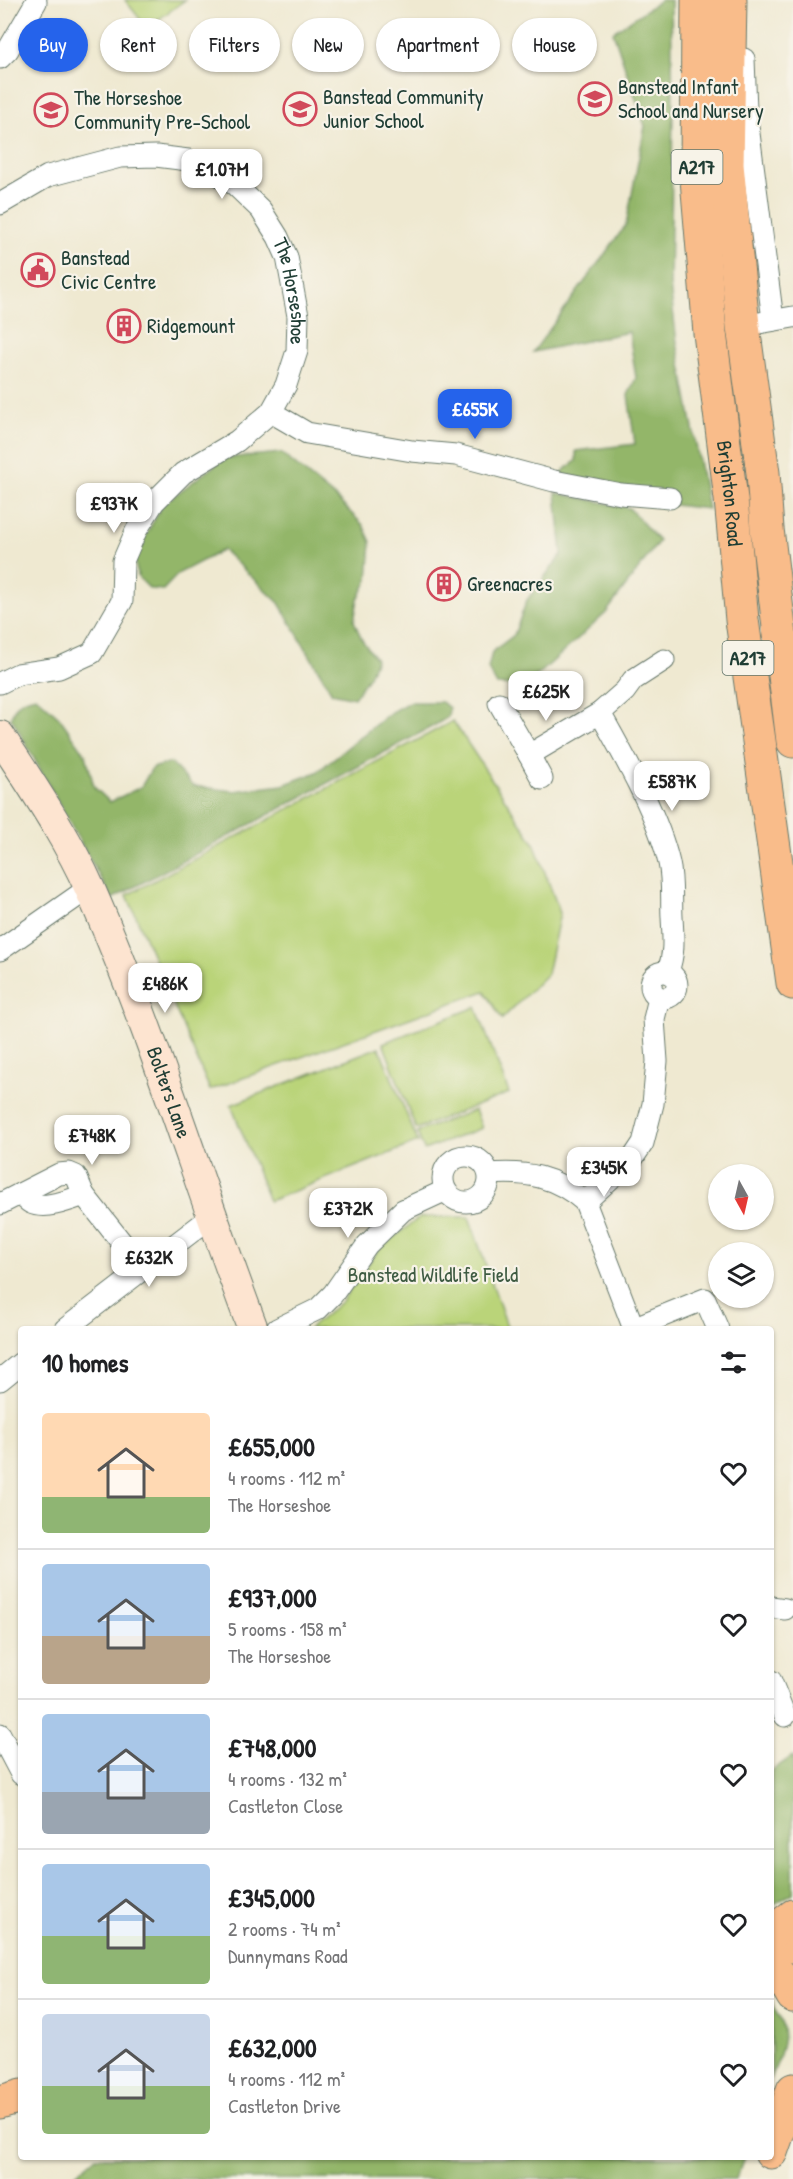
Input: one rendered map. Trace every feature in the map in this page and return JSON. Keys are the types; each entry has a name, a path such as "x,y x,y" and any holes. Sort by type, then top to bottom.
{"main road":[{"name":"Brighton Road","path":"698,0 697,179 706,298 731,499 742,620 793,983"},
{"name":"Brighton Road","path":"730,0 727,165 770,321 764,473 767,529 793,741"},
{"name":"Bolters Lane","path":"0,736 54,821 89,888 162,1076 252,1326"},
{"path":"774,1931 793,1916"},
{"path":"774,1946 793,1946"},
{"path":"774,1967 793,1967"},
{"path":"774,1970 782,1977 793,1996"},
{"path":"774,2144 793,2090"},
{"path":"0,2102 18,2097"},
{"path":"761,2179 768,2160"}],"street":[{"name":"Brighton Road","path":"743,0 746,110 770,321"},
{"path":"0,58 8,50 36,2"},
{"name":"The Horseshoe","path":"0,683 18,674 59,668 92,653 122,601 123,561 136,531 154,502 183,473 237,441 272,412 297,351 298,316 287,257 278,237 261,210 235,185 213,171 188,160 156,156 120,158 48,176 1,202"},
{"path":"272,412 308,433 412,451 456,455 554,481 621,494 670,498"},
{"path":"529,755 600,713 625,692 633,680 664,660"},
{"path":"499,703 542,779"},
{"path":"585,1202 633,1158 643,1143 653,1104 657,1061 654,1019 659,998 665,998 676,991 676,978 668,971 673,958 671,883 662,836 600,713"},
{"path":"0,950 89,888"},
{"path":"460,1156 475,1158 482,1162 489,1174 486,1191 475,1201 459,1202 444,1191 442,1178 444,1171 448,1164 460,1156"},
{"path":"489,1174 512,1172 534,1175 573,1191 585,1202 633,1326"},
{"path":"0,1203 59,1174 69,1173 76,1176 84,1195 142,1268"},
{"path":"283,1326 318,1309 333,1294 367,1245 403,1210 444,1191"},
{"path":"69,1326 211,1217"},
{"path":"639,1326 705,1299 717,1326"},
{"path":"0,1380 18,1365"},
{"path":"774,1688 785,1716"},
{"path":"0,1734 18,1768"}],"green space":[{"path":"125,0 185,0 161,18 139,18"},
{"path":"661,0 671,0 673,109 670,285 677,343 708,509 631,500 559,485 564,470 576,461 576,451 635,444 628,395 636,378 629,332 533,352 626,225 645,126 613,32"},
{"path":"281,453 336,498 363,525 371,542 368,580 358,599 354,621 362,640 376,659 369,676 354,698 332,693 279,603 223,550 179,573 163,590 150,589 138,577 134,557 163,504 225,458"},
{"path":"556,493 629,508 659,541 606,613 538,675 518,686 497,685 488,669 492,652 514,635 527,600 562,554"},
{"path":"36,696 59,717 86,755 94,787 110,802 141,787 152,768 171,763 193,786 234,791 283,785 317,772 391,712 409,702 442,702 449,708 448,717 435,725 112,899 11,717 20,702"},
{"path":"453,721 534,843 560,913 547,974 502,1019 485,991 210,1090 127,895"},
{"path":"476,1007 509,1093 416,1129 383,1043"},
{"path":"379,1047 418,1142 269,1201 231,1105"},
{"path":"475,1110 482,1128 424,1150 417,1132"},
{"name":"Banstead Wildlife Field","path":"420,1217 469,1217 507,1326 313,1326 342,1301 378,1250"},
{"path":"793,1756 793,1893 774,1904 774,1769"},
{"path":"774,2008 783,2029 781,2050 774,2070"},
{"path":"92,2160 743,2160 736,2179 70,2179"}],"place":[{"name":"Banstead Infant School and Nursery","path":"595,99"},
{"name":"Banstead Community Junior School","path":"300,109"},
{"name":"The Horseshoe Community Pre-School","path":"51,110"},
{"name":"Banstead Civic Centre","path":"38,270"},
{"name":"Ridgemount","path":"124,326"},
{"name":"Greenacres","path":"444,584"}]}
